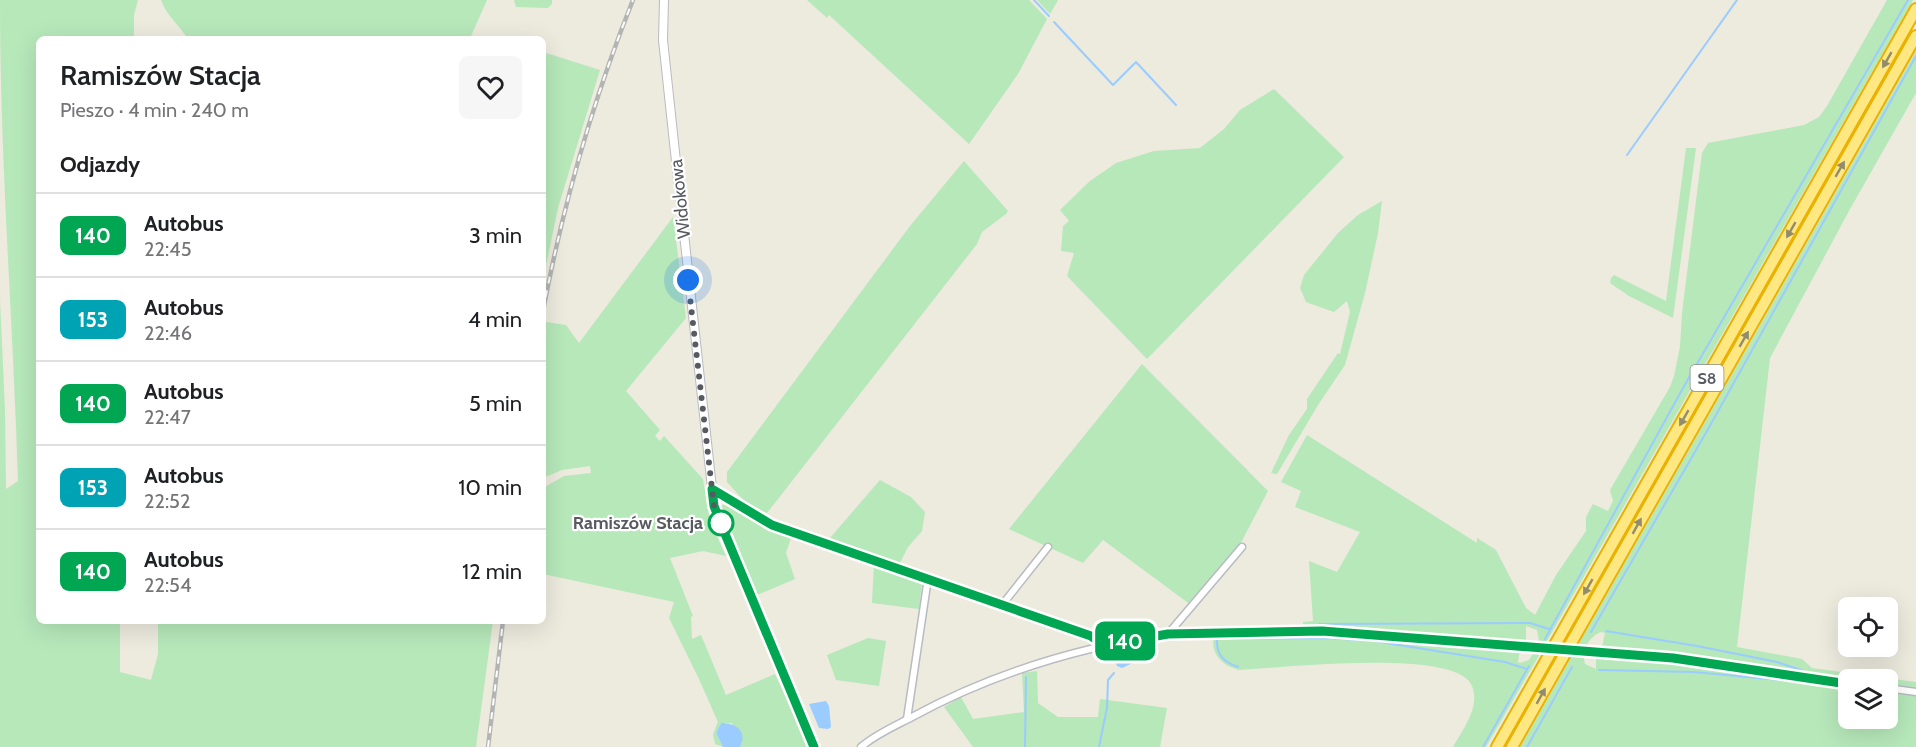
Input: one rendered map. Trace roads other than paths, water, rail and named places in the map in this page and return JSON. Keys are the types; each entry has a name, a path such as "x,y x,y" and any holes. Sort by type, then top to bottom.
{"highway":[{"name":"S8","path":"1497,747 1916,9"},
{"name":"S8","path":"1512,747 1916,36"}],"street":[{"name":"Widokowa","path":"664,0 665,55 714,506 814,747"},
{"path":"712,489 772,525 1091,636 1098,641 1099,646"},
{"path":"1002,605 1047,547"},
{"path":"1168,634 1242,547"},
{"path":"907,719 928,578"},
{"path":"861,747 907,719 960,692 1099,646 1168,634 1322,631 1701,661 1838,682"},
{"path":"1898,690 1916,692"}],"water":[{"path":"1142,647 1145,657 1122,668 1117,666 1115,660 1117,654"},
{"path":"826,701 829,706 831,727 828,729 819,728 809,704"},
{"path":"721,723 731,724 739,729 743,736 740,747 723,747 716,733"}],"waterway":[{"path":"1034,0 1049,16"},
{"path":"1627,155 1737,0"},
{"path":"1545,639 1683,388 1908,0"},
{"path":"1054,22 1113,85 1136,62 1176,105"},
{"path":"1591,632 1707,431 1916,56"},
{"path":"1319,624 1530,623 1549,629"},
{"path":"1606,631 1777,662 1804,671"},
{"path":"1238,667 1222,657 1217,639 1326,638 1374,641 1505,662 1527,669"},
{"path":"1483,747 1529,666"},
{"path":"1527,747 1572,667"},
{"path":"1599,670 1694,672 1800,682"},
{"path":"1099,747 1107,708 1108,680 1114,673"},
{"path":"1025,747 1026,677"}],"railway":[{"path":"546,296 580,153 633,0"},
{"path":"488,747 503,624"}],"place":[{"name":"Ramiszów Stacja","path":"721,523"}]}
